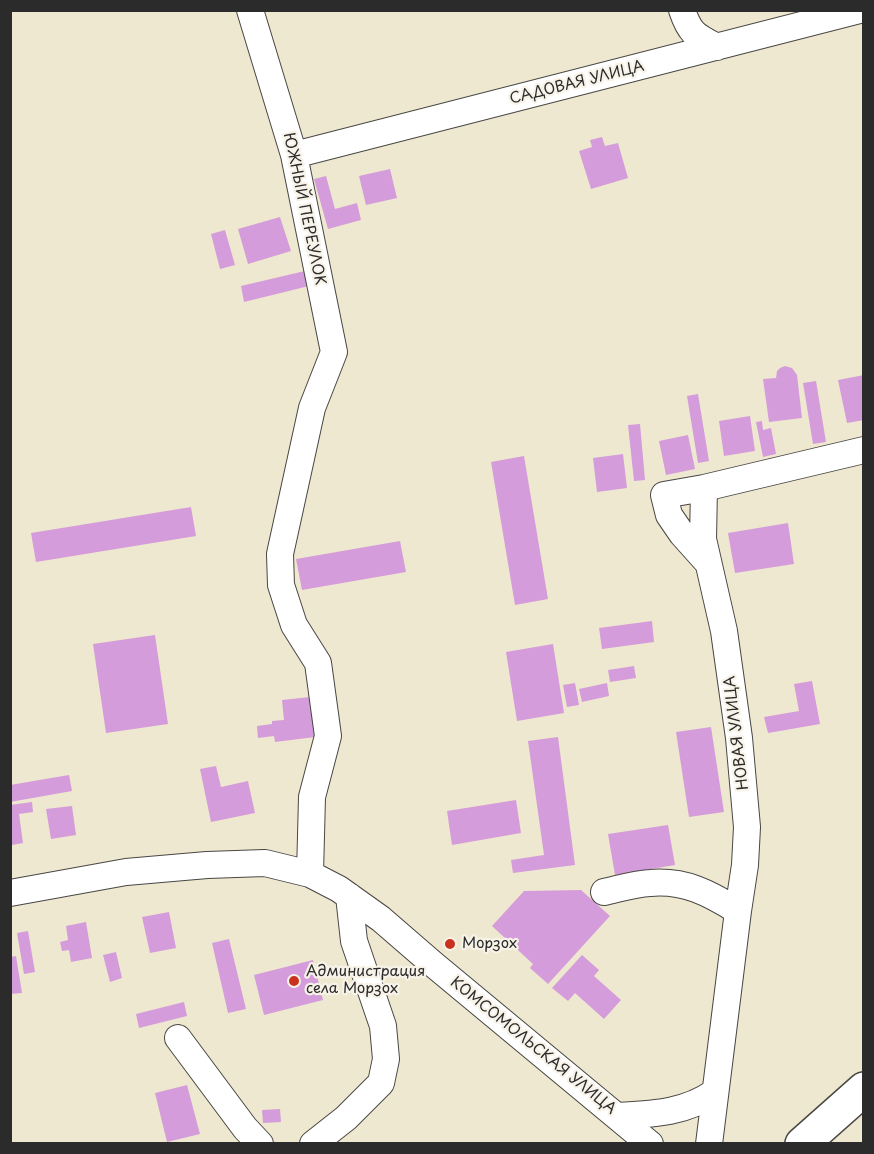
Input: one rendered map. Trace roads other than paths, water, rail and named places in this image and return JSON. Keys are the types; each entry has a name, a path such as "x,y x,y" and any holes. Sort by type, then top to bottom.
{"main road":[{"path":"802,1143 863,1096"}],"street":[{"name":"ЮЖНЫЙ ПЕРЕУЛОК","path":"250,10 294,155 334,352 312,408 280,554 281,585 294,625 318,663 328,736 312,797 310,874"},
{"path":"682,10 689,28 699,37 717,47"},
{"name":"САДОВАЯ УЛИЦА","path":"294,155 860,10"},
{"path":"708,563 682,534 669,515 664,495 704,488 864,450"},
{"name":"НОВАЯ УЛИЦА","path":"704,488 703,539 724,631 739,738 747,827 745,865 709,1143"},
{"name":"КОМСОМОЛЬСКАЯ УЛИЦА","path":"10,892 126,872 207,865 264,863 310,874 339,889 381,919 651,1143"},
{"path":"604,892 649,883 678,883 710,894 738,911"},
{"path":"313,1143 346,1118 381,1083 386,1059 383,1026 354,940 349,896"},
{"path":"178,1038 245,1128 260,1143"},
{"path":"618,1116 656,1114 681,1109 715,1092"}],"place":[{"name":"Морзох","path":"450,944"},
{"name":"Администрация села Морзох","path":"294,981"}]}
